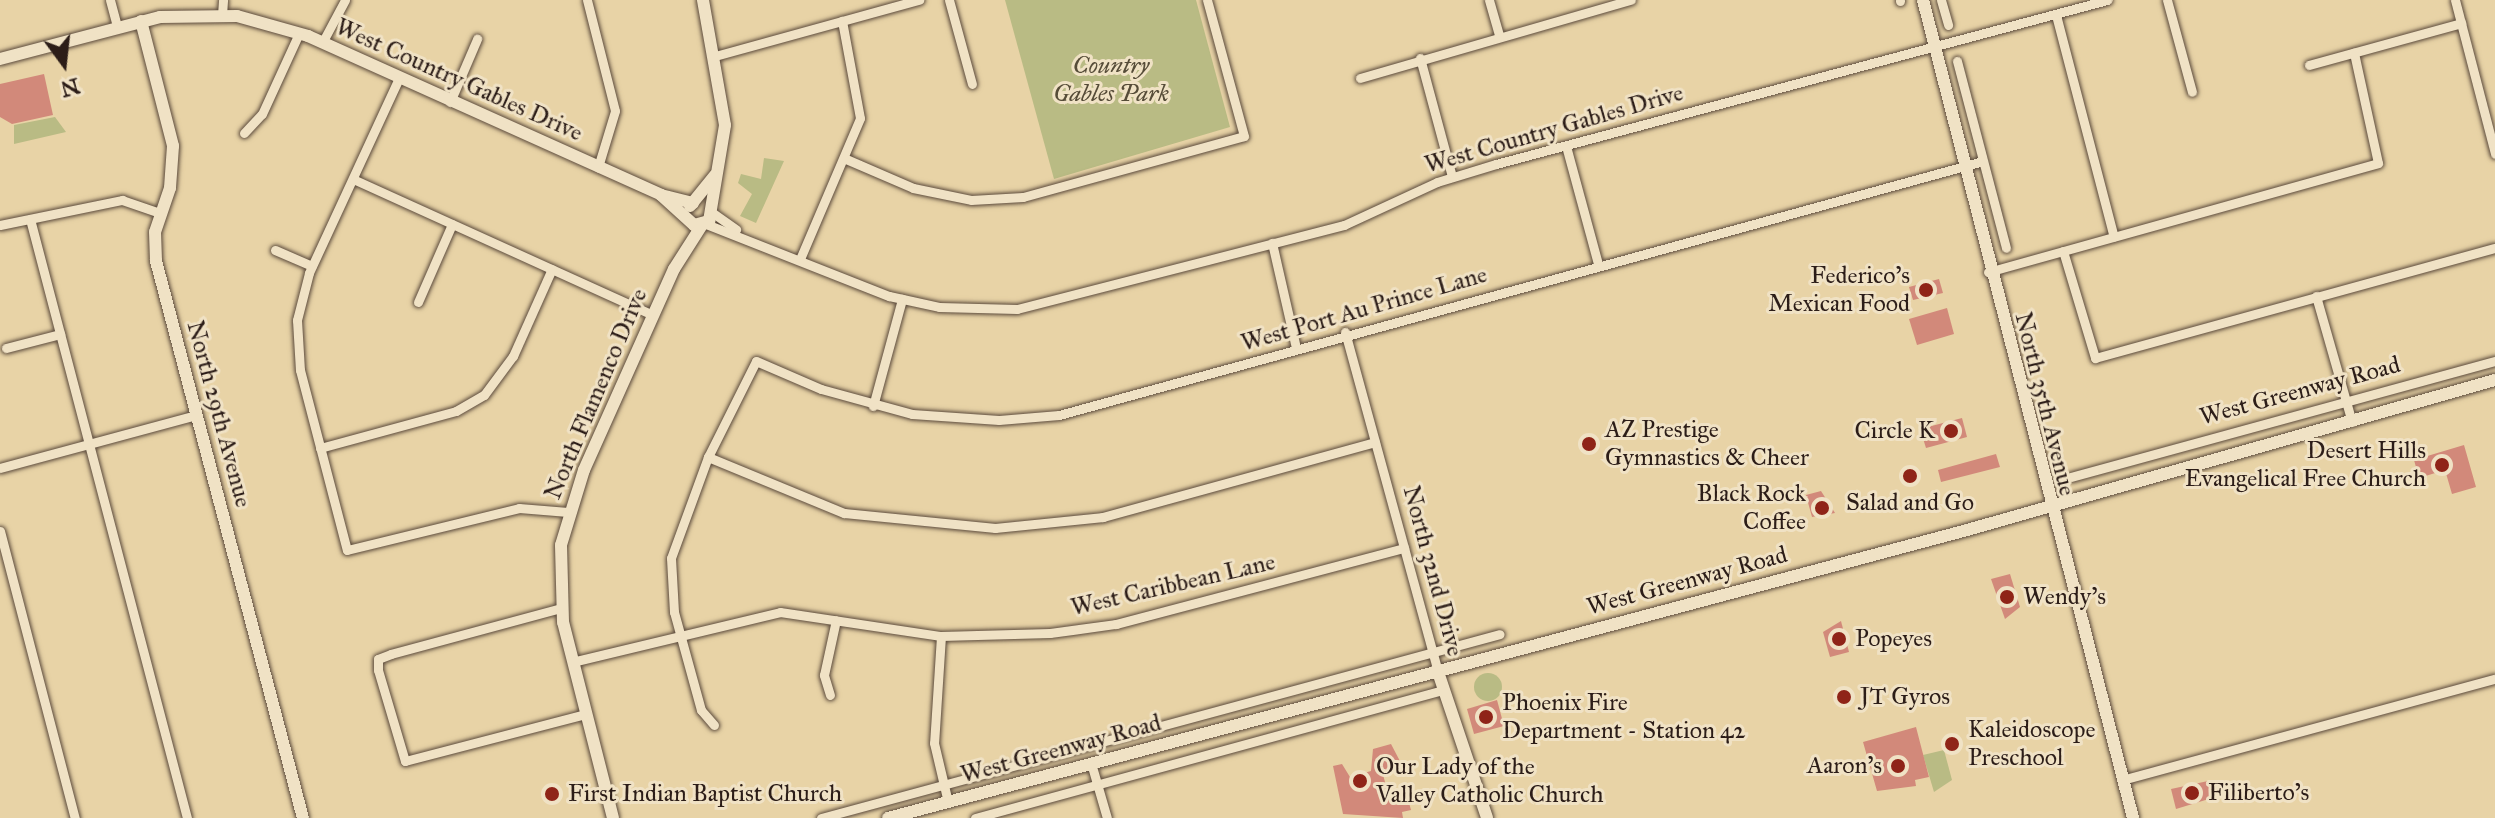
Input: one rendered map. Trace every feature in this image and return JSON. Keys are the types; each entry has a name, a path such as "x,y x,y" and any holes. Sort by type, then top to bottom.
{"street":[{"path":"110,0 117,27"},
{"path":"222,15 223,0"},
{"path":"322,43 345,0"},
{"path":"587,0 615,111 598,167"},
{"name":"North Flamenco Drive","path":"613,818 561,608 568,512 653,315 703,212 720,167 725,125 703,0"},
{"path":"715,56 919,0"},
{"path":"949,0 972,84"},
{"path":"846,159 913,188 971,200 1023,197 1244,136 1207,0"},
{"path":"1489,0 1499,36"},
{"path":"1360,78 1420,58 1631,0"},
{"name":"North 35th Avenue","path":"1923,0 1988,272 2133,818"},
{"path":"1941,0 1948,25"},
{"name":"West Country Gables Drive","path":"0,59 141,21 222,15 299,33 703,212 742,234 902,299 939,307 1017,309 1344,225 1452,177 2107,0"},
{"path":"2167,0 2192,92"},
{"path":"2455,0 2490,114 2495,154"},
{"path":"2056,15 2114,237"},
{"name":"North 29th Avenue","path":"141,21 173,146 172,176 160,213 156,261 303,818"},
{"path":"800,259 857,132 860,93 842,21"},
{"path":"2309,65 2461,23"},
{"path":"244,133 262,114 299,33"},
{"path":"450,102 477,39"},
{"path":"1988,272 2378,163 2354,53"},
{"path":"1420,58 1452,177"},
{"path":"1957,61 2006,248"},
{"path":"399,78 312,266 296,339 347,550 519,508 568,512"},
{"path":"1566,146 1598,264"},
{"name":"West Port Au Prince Lane","path":"708,457 756,361 873,406 999,420 1059,415 1345,332 1983,161"},
{"path":"353,179 653,315"},
{"name":"West Country Gables Drive","path":"661,195 688,218"},
{"path":"0,225 122,200 160,213"},
{"name":"North Flamenco Drive","path":"674,269 688,218 703,212"},
{"path":"30,219 187,818"},
{"path":"418,302 452,224"},
{"path":"1272,243 1296,348"},
{"path":"2063,251 2095,358 2495,248"},
{"path":"275,250 312,266"},
{"path":"320,448 456,411 484,395 513,356 552,269"},
{"path":"2316,296 2352,422"},
{"path":"873,406 902,299"},
{"name":"North 32nd Drive","path":"1345,332 1437,669 1487,818"},
{"path":"6,348 60,334"},
{"name":"West Greenway Road","path":"2071,477 2495,361"},
{"name":"West Greenway Road","path":"888,818 2049,507 2495,380"},
{"path":"0,468 197,415"},
{"path":"714,725 701,710 679,633 671,558 708,457 844,513 995,528 1103,517 1375,442"},
{"path":"0,531 75,818"},
{"name":"West Caribbean Lane","path":"572,662 756,613 802,612 941,636 1116,624 1404,548"},
{"path":"561,608 378,659 405,761 586,714"},
{"path":"830,695 824,675 836,620"},
{"name":"West Greenway Road","path":"821,818 1500,634"},
{"path":"941,636 934,743 948,802"},
{"path":"2122,780 2495,679"},
{"name":"West Greenway Road","path":"975,818 1444,690"},
{"path":"1091,763 1107,818"}],"green space":[{"name":"Country Gables Park","path":"1005,0 1196,0 1230,127 1054,179"},
{"path":"55,117 66,132 14,144 14,125"},
{"path":"764,158 784,161 756,223 740,216 752,194 738,183 741,174 761,179"},
{"path":"1488,673 1498,677 1502,687 1498,697 1488,701 1478,697 1474,687 1478,677"},
{"path":"1944,750 1952,780 1934,792 1923,755"}],"building":[{"path":"44,74 53,115 12,124 0,117 0,84"},
{"name":"Federico's Mexican Food","path":"1939,279 1943,293 1913,300 1909,287"},
{"path":"1947,308 1954,334 1917,345 1909,319"},
{"name":"Circle K","path":"1962,418 1967,437 1926,448 1920,429"},
{"name":"Desert Hills Evangelical Free Church","path":"2464,445 2476,487 2452,494 2445,470 2419,478 2414,460"},
{"path":"1996,454 2000,467 1941,482 1938,470"},
{"name":"Black Rock Coffee","path":"1821,491 1835,513 1812,517 1806,495"},
{"name":"Wendy's","path":"2010,574 2020,607 2005,619 1991,579"},
{"name":"Popeyes","path":"1841,621 1849,652 1830,657 1823,632"},
{"name":"Phoenix Fire Department - Station 42","path":"1497,700 1504,726 1474,734 1467,709"},
{"name":"Aaron's","path":"1916,727 1929,777 1915,780 1916,786 1877,791 1863,742"},
{"name":"Our Lady of the Valley Catholic Church","path":"1391,744 1402,765 1382,771 1391,804 1408,799 1411,810 1402,812 1403,818 1343,814 1333,766 1342,764 1350,777 1371,771 1373,749"},
{"name":"Filiberto's","path":"2208,781 2212,798 2176,809 2171,789"}],"place":[{"name":"Federico's Mexican Food","path":"1926,290"},
{"name":"Circle K","path":"1951,431"},
{"name":"AZ Prestige Gymnastics & Cheer","path":"1589,444"},
{"name":"Desert Hills Evangelical Free Church","path":"2442,465"},
{"name":"Salad and Go","path":"1910,476"},
{"name":"Black Rock Coffee","path":"1822,508"},
{"name":"Wendy's","path":"2007,597"},
{"name":"Popeyes","path":"1839,639"},
{"name":"JT Gyros","path":"1844,697"},
{"name":"Phoenix Fire Department - Station 42","path":"1486,717"},
{"name":"Kaleidoscope Preschool","path":"1952,744"},
{"name":"Aaron's","path":"1898,766"},
{"name":"Our Lady of the Valley Catholic Church","path":"1360,781"},
{"name":"Filiberto's","path":"2192,793"},
{"name":"First Indian Baptist Church","path":"552,794"}]}
